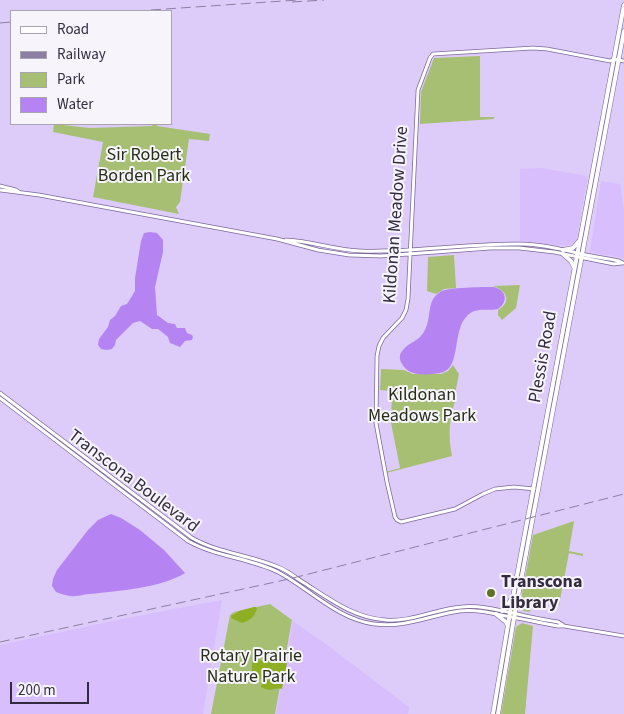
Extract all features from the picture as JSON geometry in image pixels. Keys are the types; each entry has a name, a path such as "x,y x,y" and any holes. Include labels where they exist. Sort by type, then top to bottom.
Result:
{"main road":[{"name":"Plessis Road","path":"498,714 512,615 582,256 624,5"},
{"name":"Plessis Road","path":"492,714 508,626 512,615 513,596 536,490 574,270 615,62 624,31"},
{"path":"574,270 571,261 563,252 573,248 580,240"},
{"path":"502,611 513,596"},
{"path":"496,614 508,626"}],"street":[{"name":"Kildonan Meadow Drive","path":"536,490 514,487 495,489 456,509 401,522 397,520 387,482 376,423 377,356 383,338 400,322 406,310 409,292 418,90 431,55 533,48 615,62"},
{"path":"615,62 624,61"},
{"path":"615,62 624,65"},
{"path":"0,186 20,192"},
{"path":"0,190 338,249 382,251 528,244 582,256 619,260 623,263"},
{"path":"277,239 318,250 349,255 381,256 508,248 563,252"},
{"name":"Transcona Boulevard","path":"0,393 192,538 216,548 280,568 356,614 387,620 404,620 452,608 481,607 512,615"},
{"name":"Transcona Boulevard","path":"0,398 188,541 207,550 278,572 338,611 353,618 372,624 387,625 406,624 460,611 480,611 512,615"},
{"path":"512,615 558,626 624,636"}],"shaded area":[{"path":"541,168 588,176 577,237 568,246 520,241 520,169"},
{"path":"601,181 620,184 624,211 624,258 590,252"},
{"path":"222,600 203,714 0,714 0,645"},
{"path":"293,621 409,707 408,714 276,714"}],"green space":[{"path":"480,56 480,117 494,117 494,119 420,124 421,92 434,58"},
{"name":"Sir Robert Borden Park","path":"54,125 90,128 157,125 210,134 209,141 189,139 180,202 176,207 179,214 93,197 103,142 53,132"},
{"path":"454,255 456,288 444,289 436,294 427,291 428,257"},
{"path":"520,285 516,308 502,320 498,315 498,310 503,307 506,296 501,290 493,286"},
{"name":"Kildonan Meadows Park","path":"453,365 459,374 450,427 452,456 386,473 400,468 391,423 392,391 380,390 381,369 404,370 413,374 441,374 448,371"},
{"path":"574,521 569,551 583,554 583,556 569,553 559,605 532,599 530,612 523,611 520,605 533,535"},
{"name":"Rotary Prairie Nature Park","path":"270,604 292,620 275,714 211,714 230,615 234,612"},
{"path":"254,607 257,609 256,612 248,621 242,623 231,618 232,615 239,611"},
{"path":"522,623 533,626 525,714 501,714 516,627"},
{"path":"254,657 262,661 278,657 283,663 287,663 282,689 267,690 261,687 262,680 252,674 252,659"}],"water":[{"path":"144,233 157,233 163,240 163,252 155,287 157,315 168,323 175,324 177,328 185,328 187,333 192,335 192,340 185,341 180,347 170,343 168,337 158,329 152,329 140,321 133,323 116,340 112,349 101,349 98,345 99,339 108,327 110,320 121,306 127,304 135,291 135,278 141,241"},
{"path":"498,288 505,296 504,303 498,309 475,311 465,318 458,336 452,364 447,370 440,373 424,374 414,373 405,368 400,360 401,353 423,334 427,325 431,304 440,292 450,289"},
{"path":"111,514 140,530 164,550 185,573 164,582 126,590 73,596 56,592 52,586 57,570 88,530 98,520"}],"railway":[{"path":"151,10 298,0"},
{"path":"292,2 324,0"},
{"path":"0,23 10,22"},
{"path":"0,642 289,579 624,494"}],"place":[{"name":"Transcona Library","path":"491,593"}]}
